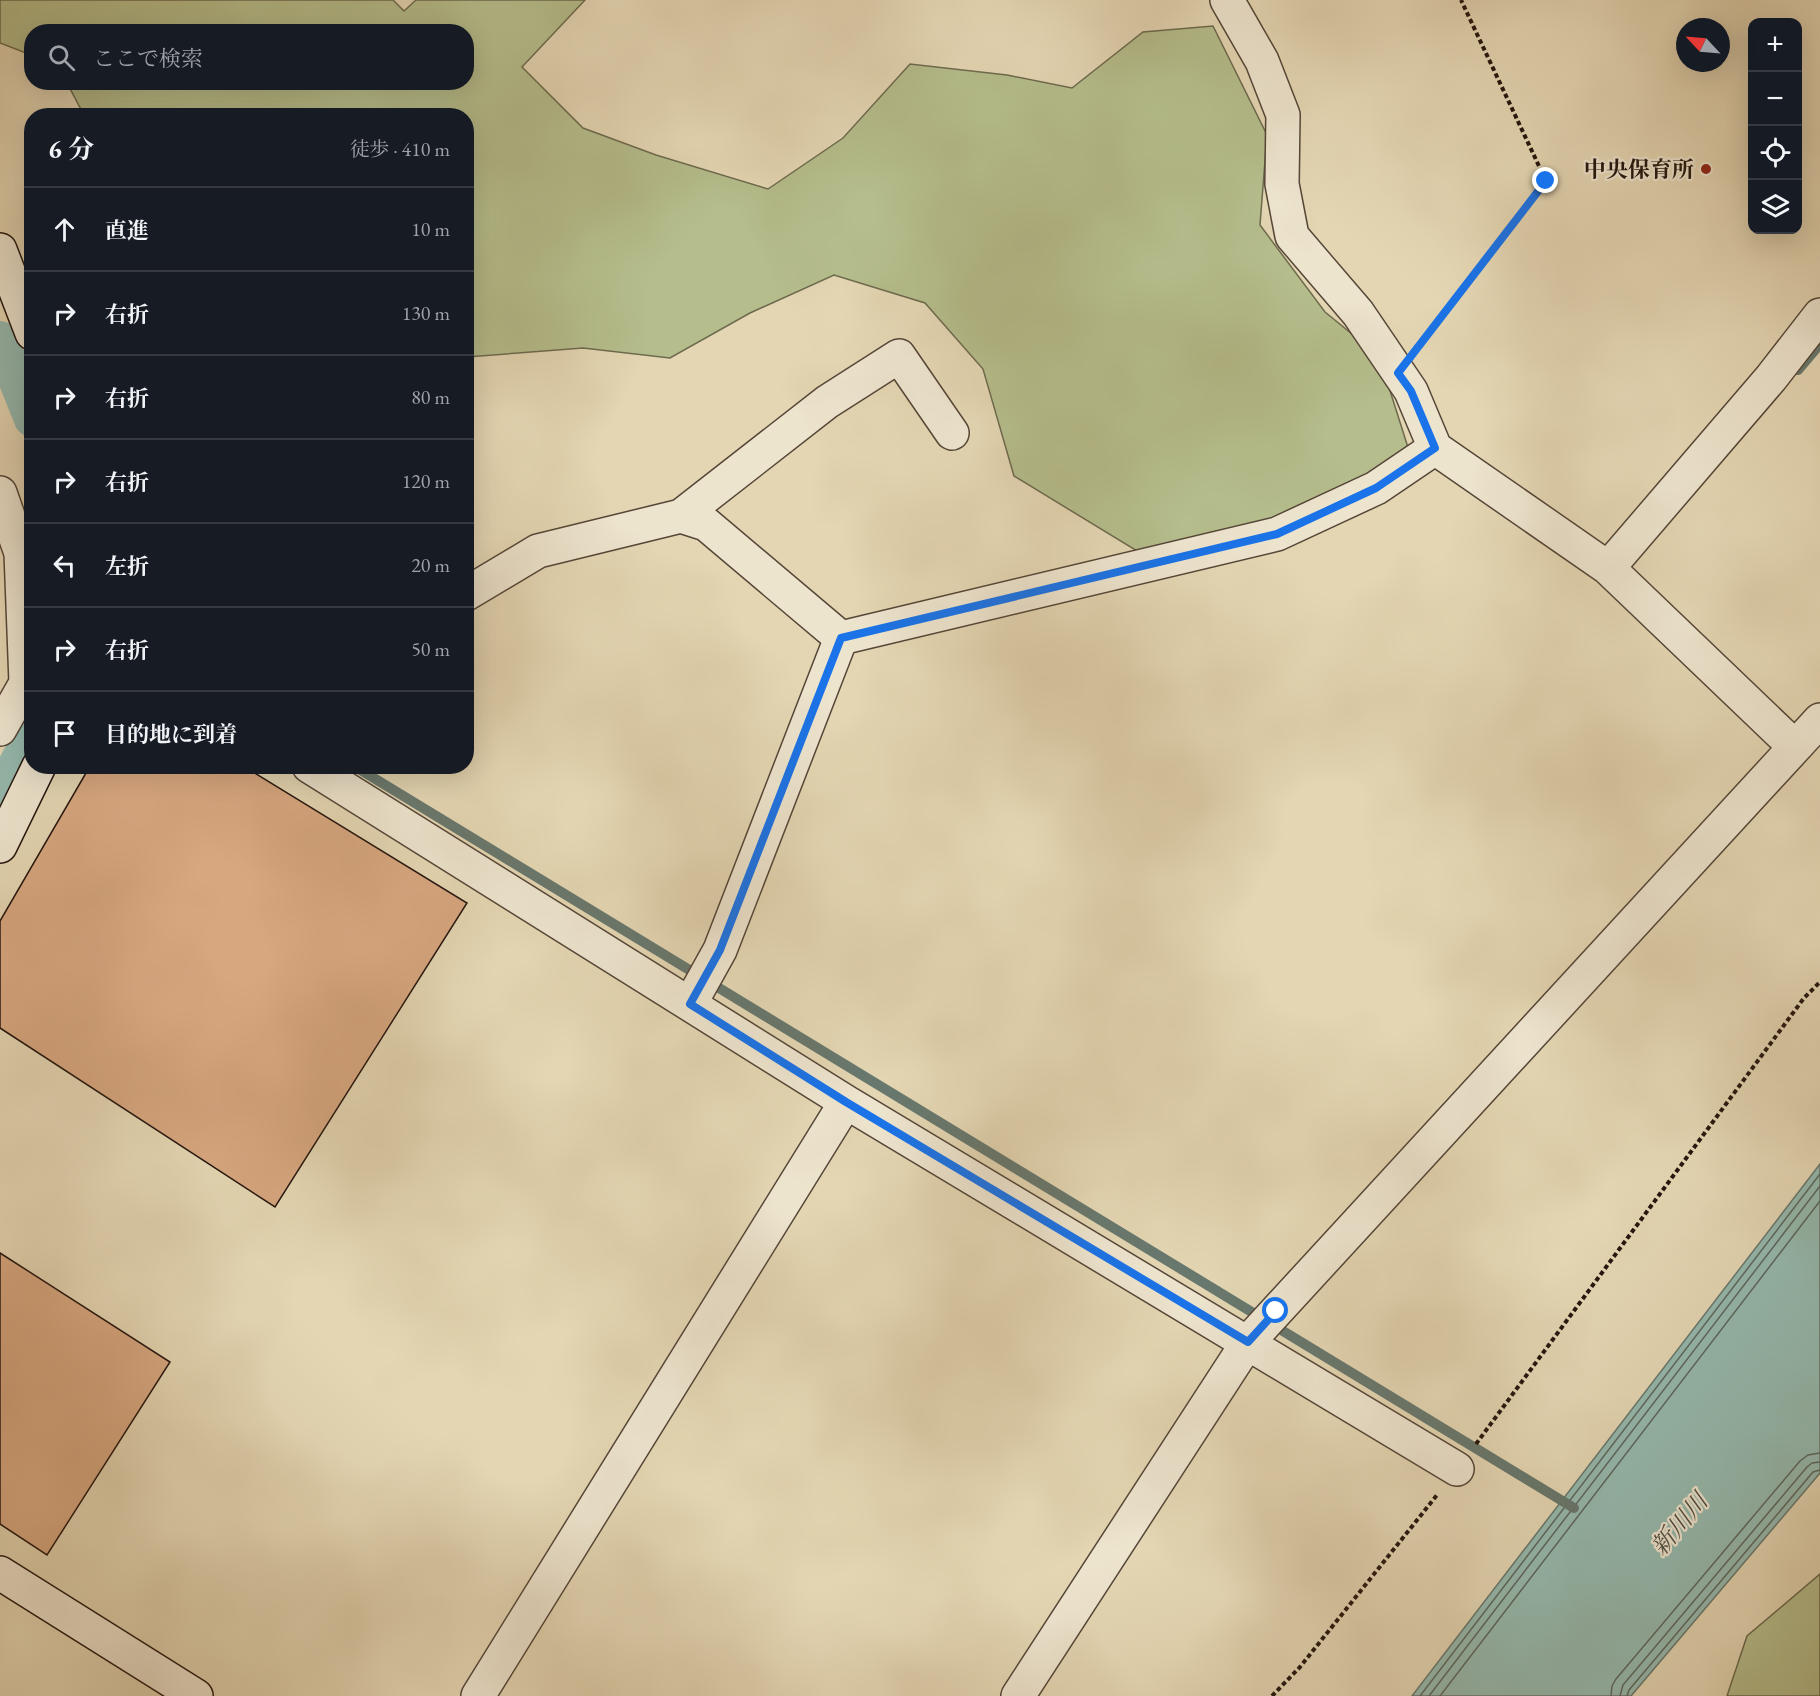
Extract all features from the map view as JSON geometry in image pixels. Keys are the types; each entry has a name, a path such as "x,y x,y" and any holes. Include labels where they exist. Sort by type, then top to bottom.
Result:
{"street":[{"path":"1227,0 1262,61 1283,115 1282,184 1292,236 1358,313 1411,391 1435,448 1608,568 1795,747"},
{"path":"0,250 24,312"},
{"path":"1608,568 1771,378 1820,315"},
{"path":"474,589 538,551 681,516 826,402 899,356 952,432"},
{"path":"841,638 1277,534 1376,488 1435,448"},
{"path":"0,494 24,548"},
{"path":"681,516 706,524 841,638"},
{"path":"690,1004 720,950 841,638"},
{"path":"0,729 24,687"},
{"path":"1018,1696 1248,1342 1820,720"},
{"path":"0,846 35,774"},
{"path":"322,774 846,1102 1457,1469"},
{"path":"478,1696 846,1102"},
{"path":"0,1573 196,1696"}],"path":[{"path":"1398,373 1546,181 1461,0"},
{"path":"1481,1436 1804,998 1820,982"},
{"path":"1272,1696 1300,1666 1457,1469"}],"green space":[{"path":"0,0 393,0 404,11 416,0 585,0 522,67 583,128 656,155 768,189 843,138 910,64 1007,75 1072,88 1143,32 1213,26 1267,135 1260,225 1325,312 1379,356 1411,457 1356,494 1214,543 1142,554 1014,476 983,369 925,303 834,275 750,313 670,358 583,348 474,356 474,108 80,108 71,90 474,90 474,24 24,24 24,52 0,43"},
{"path":"1820,1574 1820,1696 1727,1696 1747,1636"}],"water":[{"name":"新川川","path":"1820,1164 1820,1473 1631,1696 1412,1696"}],"building":[{"path":"85,774 256,774 467,903 275,1207 0,1028 0,921"},
{"path":"0,1253 170,1362 47,1555 0,1524"}],"waterway":[{"path":"0,339 24,399"},
{"path":"1798,370 1820,344"},
{"path":"0,795 24,750"},
{"path":"367,774 1574,1508"}],"place":[{"name":"中央保育所","path":"1706,169"}],"route":[{"path":"1276,1311 1248,1342 846,1102 690,1004 720,950 841,638 1277,534 1376,488 1435,448 1411,391 1398,373 1546,181"}]}
